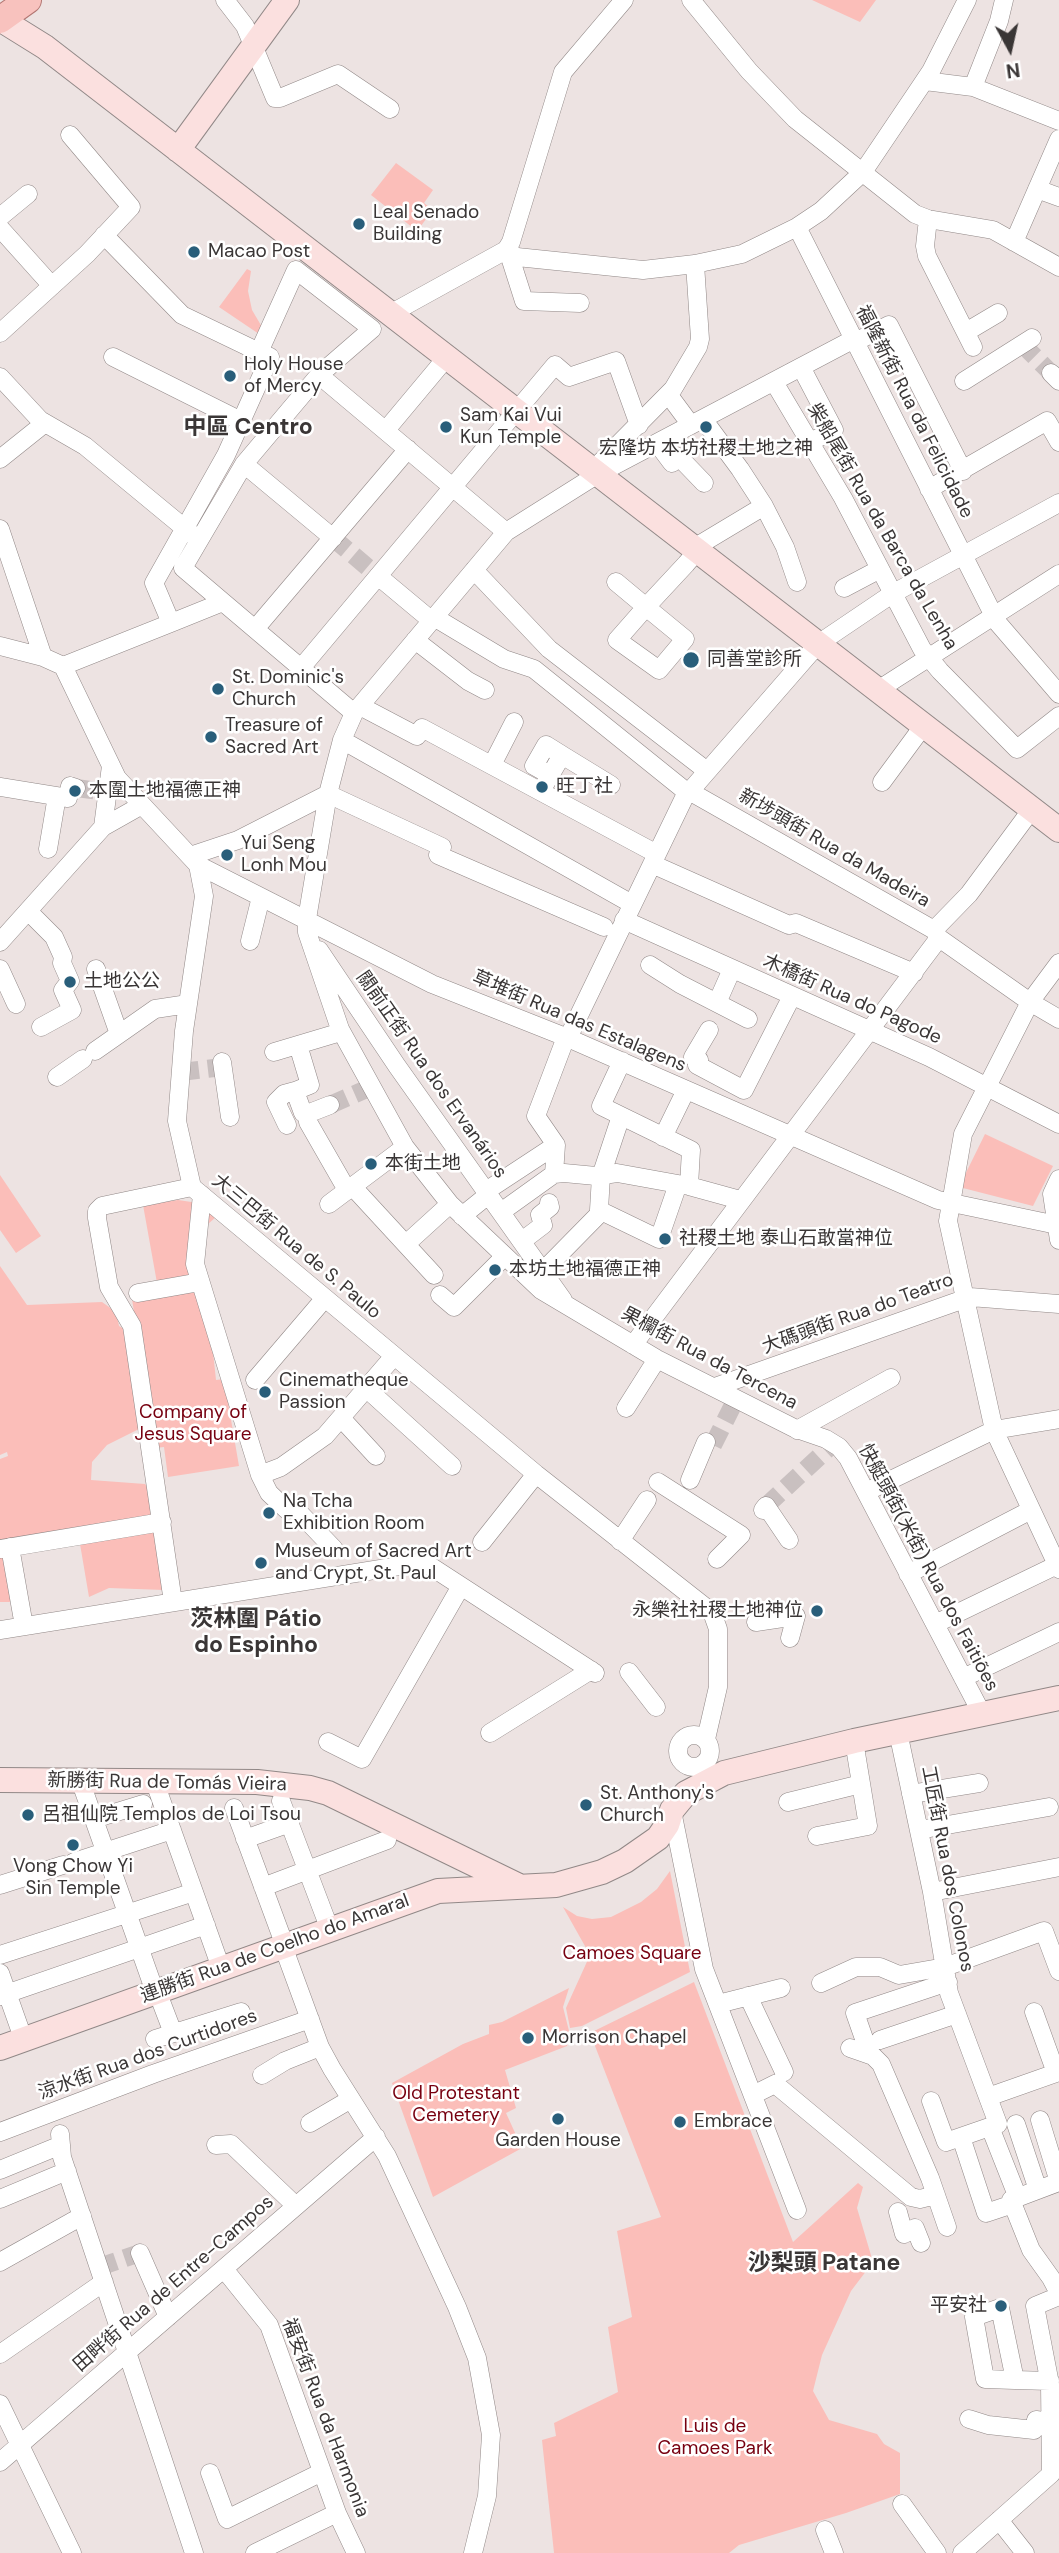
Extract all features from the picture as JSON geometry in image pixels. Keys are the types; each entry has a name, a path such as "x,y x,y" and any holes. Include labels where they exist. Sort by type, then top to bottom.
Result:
{"street":[{"path":"225,0 245,26 275,97 280,98 338,74 390,108"},
{"path":"178,150 287,0"},
{"path":"580,303 524,301 508,252 563,72 624,0"},
{"path":"691,0 749,71 795,119 915,214 928,219 987,228 1059,267"},
{"path":"390,314 508,252 543,260 643,270 695,264 742,254 797,227 821,211 863,172 925,80 967,0"},
{"path":"973,86 999,21 1004,0"},
{"path":"7,12 45,47 178,150 347,295 372,329 319,375 244,464 193,535 154,583 171,623"},
{"path":"925,80 973,86 1059,121"},
{"path":"0,333 104,236 131,207 70,135"},
{"path":"1014,242 1059,139"},
{"path":"1037,189 1059,197"},
{"path":"0,217 28,194"},
{"path":"928,219 925,246 927,256 970,339 999,313"},
{"name":"福隆新街 Rua da Felicidade","path":"797,227 994,616 1059,694"},
{"path":"0,228 52,286"},
{"path":"104,236 182,315 270,357 193,535 183,568 301,668 357,709 417,736 422,728 541,791 654,859 789,925 796,923 914,973"},
{"path":"595,472 668,394 698,347 700,340 695,264"},
{"path":"259,352 296,270 390,314 1059,830"},
{"path":"307,926 328,794 341,740 357,709 506,532 595,472 889,325 962,471"},
{"path":"964,381 1032,338"},
{"path":"386,430 447,357"},
{"path":"113,358 241,421"},
{"path":"301,668 555,365 569,377 616,361 639,425"},
{"path":"801,367 834,430 810,442"},
{"path":"319,375 506,532"},
{"path":"0,377 45,423 85,446 193,535"},
{"name":"柴船尾街 Rua da Barca da Lenha","path":"774,382 843,498 892,594 940,671 1017,749 1059,716"},
{"path":"668,394 740,469 764,506 785,547 797,582"},
{"path":"929,489 1046,421 1059,442"},
{"path":"0,459 45,423"},
{"path":"657,443 672,463 679,457 704,483"},
{"path":"255,629 408,449"},
{"path":"244,464 332,538"},
{"path":"554,1174 556,1144 536,1116 567,1037 689,792 818,644 892,594 1059,503"},
{"path":"616,582 646,607 685,639 659,670 617,640 646,607 695,549 764,506"},
{"path":"0,529 43,657"},
{"path":"844,588 880,569"},
{"path":"474,570 549,649 707,771"},
{"path":"878,690 1059,574"},
{"name":"新埗頭街 Rua da Madeira","path":"378,576 433,619 504,659 534,669 689,792 937,934 1059,1020"},
{"path":"63,666 223,602"},
{"path":"415,640 468,681 485,690"},
{"path":"0,646 43,657 63,666 117,778 194,861 328,794"},
{"path":"1044,677 1059,666"},
{"path":"492,765 514,722"},
{"path":"882,782 923,726"},
{"name":"木橋街 Rua do Pagode","path":"341,740 628,912 732,970 929,1057 1059,1124"},
{"path":"541,791 562,755 611,785"},
{"path":"103,827 111,766"},
{"path":"0,787 68,798 69,786 76,788"},
{"path":"328,794 442,847 438,855 604,927"},
{"path":"48,849 57,796"},
{"path":"4,932 28,911 103,827 142,805"},
{"path":"633,1345 914,973 937,934 1032,809"},
{"name":"草堆街 Rua das Estalagens","path":"194,861 261,897 307,926 432,984 567,1037 950,1203 1058,1233"},
{"name":"大三巴街 Rua de S. Paulo","path":"194,861 204,896 188,1004 177,1121 197,1191 536,1474 713,1615 718,1629 718,1687 706,1739"},
{"path":"250,941 261,897"},
{"path":"28,911 54,937 69,981 63,990 72,1010 41,1027"},
{"name":"果欄街 Rua da Tercena","path":"307,926 341,1032 405,1147 456,1210 541,1290 657,1359 797,1430 834,1443"},
{"name":"關前正街 Rua dos Ervanários","path":"307,926 397,1066 522,1241"},
{"path":"935,1624 1058,1566 994,1430 948,1221 962,1134 1030,1002 1059,963"},
{"path":"650,965 680,985 748,1019"},
{"path":"0,969 16,1004"},
{"path":"96,969 118,1034"},
{"path":"717,1003 732,970"},
{"path":"697,1065 744,1090 792,996"},
{"path":"57,1077 155,1009 188,1004"},
{"path":"663,1137 699,1060 693,1057 709,1030"},
{"path":"274,1052 341,1032"},
{"path":"287,1125 276,1102 284,1094 310,1085 298,1045"},
{"path":"600,1210 659,1239 683,1185 691,1150 601,1106 622,1061"},
{"path":"222,1062 230,1117"},
{"path":"369,1083 397,1066"},
{"path":"295,1091 350,1188 434,1275"},
{"path":"308,1115 330,1105"},
{"path":"543,1271 600,1210 601,1176 621,1116"},
{"path":"406,1244 456,1210 487,1193 556,1144"},
{"path":"329,1204 405,1147"},
{"path":"501,1212 554,1174 601,1176 617,1173 683,1185 740,1200"},
{"path":"1058,1233 1056,1205 1052,1194 1059,1179"},
{"path":"173,1602 132,1326 109,1287 97,1219 97,1211 102,1206 197,1191 194,1264 260,1475 269,1493 287,1510 292,1505 334,1549"},
{"path":"522,1241 543,1225 540,1215 550,1207 549,1203"},
{"name":"果欄街 Rua da Tercena","path":"522,1241 568,1305"},
{"path":"440,1296 453,1307 504,1257"},
{"path":"138,1293 200,1282"},
{"name":"大碼頭街 Rua do Teatro","path":"715,1387 970,1297 1059,1304"},
{"path":"255,1380 325,1298"},
{"path":"260,1475 281,1467 325,1436 394,1356"},
{"path":"626,1408 657,1359"},
{"path":"797,1430 891,1378"},
{"path":"367,1389 452,1466"},
{"path":"341,1418 376,1456"},
{"path":"866,1492 994,1430 1059,1419"},
{"path":"690,1480 706,1442"},
{"name":"快艇頭街(米街) Rua dos Faitiões","path":"834,1443 848,1458 982,1714"},
{"path":"482,1542 536,1474"},
{"path":"658,1482 741,1535 717,1559"},
{"path":"620,1541 646,1500"},
{"path":"763,1510 766,1506 789,1540"},
{"path":"908,1574 1031,1510"},
{"path":"24,1626 5,1548 162,1522"},
{"path":"0,1630 424,1562 593,1671 490,1733"},
{"path":"328,1742 362,1759 461,1586"},
{"path":"756,1622 796,1616 790,1638"},
{"path":"963,1678 1059,1632"},
{"path":"629,1672 656,1707"},
{"path":"676,1805 686,1793 744,1759 854,1741 1059,1698"},
{"name":"工匠街 Rua dos Colonos","path":"898,1732 932,1892 946,1975 957,2014 988,2097 1014,2201 1031,2250 1059,2294"},
{"path":"691,1734 699,1735 706,1739 711,1750 707,1761 700,1766 688,1766 678,1753 681,1741 691,1734"},
{"path":"817,1836 868,1826 854,1741"},
{"path":"688,1766 676,1805 704,1969 797,2210"},
{"name":"新勝街 Rua de Tomás Vieira","path":"0,1780 257,1782 310,1788 328,1793 520,1887"},
{"path":"80,1780 139,1948 173,2033"},
{"path":"155,1780 221,1968"},
{"path":"911,1794 979,1783"},
{"path":"788,1802 861,1784"},
{"path":"281,1801 330,1930"},
{"path":"94,1819 143,1804"},
{"name":"連勝街 Rua de Coelho do Amaral","path":"11,2043 438,1891 556,1885 581,1879 625,1861 658,1838 676,1805"},
{"path":"919,1830 1049,1807"},
{"path":"234,1808 320,2047 387,2156 457,2307 477,2358 491,2435 487,2496 472,2553"},
{"path":"245,1839 290,1823"},
{"path":"0,1885 172,1830"},
{"path":"263,1887 387,1840"},
{"path":"438,1891 447,1875 448,1852"},
{"path":"932,1892 1059,1867"},
{"path":"0,1955 194,1892"},
{"path":"4,1994 206,1925"},
{"path":"947,2227 881,2064 865,2048 855,2013 1044,1931 1058,1964"},
{"path":"821,1983 856,1967 880,1967 899,1975 946,1975"},
{"path":"0,1973 11,2043"},
{"path":"718,2004 780,1987"},
{"path":"748,1996 766,2033 780,2078 911,2197 920,2199 936,2195"},
{"path":"155,2039 241,2012"},
{"path":"988,2097 1057,2072 1034,2012"},
{"path":"865,2048 957,2014"},
{"name":"涼水街 Rua dos Curtidores","path":"0,2132 310,2019"},
{"path":"262,2075 285,2061 320,2047"},
{"path":"753,2095 780,2078"},
{"path":"310,2123 351,2099"},
{"path":"930,2101 946,2142 994,2125"},
{"path":"961,2137 986,2213 1059,2182 1040,2120"},
{"path":"1016,2124 1038,2190"},
{"name":"田畔街 Rua de Entre-Campos","path":"0,2462 376,2137"},
{"path":"0,2170 61,2139 67,2171 194,2553"},
{"path":"216,2145 230,2144 296,2206"},
{"path":"0,2199 67,2171"},
{"path":"898,2211 904,2234 915,2228 921,2243"},
{"path":"0,2262 82,2216"},
{"path":"140,2253 168,2317"},
{"name":"福安街 Rua da Harmonia","path":"224,2269 269,2325 337,2513 356,2553"},
{"path":"0,2354 104,2282"},
{"path":"962,2553 1055,2474 1053,2383 1035,2306 1059,2294"},
{"path":"1015,2380 1053,2383"},
{"path":"0,2404 72,2553"},
{"path":"969,2419 988,2425 1034,2430 1036,2420 1055,2423"},
{"path":"210,2473 227,2519 322,2472"},
{"path":"902,2504 937,2553"},
{"path":"255,2553 337,2513"},
{"path":"999,2521 1025,2553"},
{"path":"825,2530 834,2553"}],"green space":[{"path":"812,0 876,0 860,22"},
{"path":"396,163 433,190 424,203 433,210 417,231 371,195"},
{"path":"247,269 251,271 248,291 252,310 262,327 259,334 219,307"},
{"path":"985,1134 1053,1166 1033,1206 959,1187"},
{"path":"0,1175 41,1236 16,1253 0,1230"},
{"name":"Company of Jesus Square","path":"178,1200 205,1204 216,1217 200,1231 216,1380 224,1379 239,1466 168,1477 164,1447 155,1448 132,1299 159,1294 143,1205"},
{"path":"0,1266 27,1305 102,1302 116,1312 119,1326 124,1329 139,1429 107,1445 92,1462 91,1480 145,1484 153,1494 164,1590 109,1588 89,1597 80,1544 13,1555 18,1602 0,1602 0,1459 8,1456 7,1452 0,1455"},
{"name":"Camoes Square","path":"670,1871 690,1972 582,2026 570,2028 566,2008 590,1955 563,1907 577,1916 592,1919 611,1917 641,1902 657,1889"},
{"name":"Luis de Camoes Park","path":"694,1982 793,2242 858,2183 863,2187 857,2208 873,2262 851,2291 822,2355 813,2391 829,2420 877,2434 884,2444 900,2453 900,2494 739,2545 729,2553 554,2553 542,2440 556,2436 554,2423 618,2392 608,2327 632,2317 617,2231 661,2217 590,2033"},
{"name":"Old Protestant Cemetery","path":"569,1988 563,2007 570,2035 567,2046 505,2070 516,2108 506,2113 522,2148 433,2197 392,2083 463,2044 489,2034 489,2025 502,2022"}],"tunnel":[{"path":"1022,344 1051,373"},
{"path":"333,538 378,576"},
{"path":"76,788 107,792"},
{"path":"181,1072 223,1067"},
{"path":"330,1105 371,1087"},
{"path":"713,1445 736,1399"},
{"path":"766,1506 834,1443"},
{"path":"99,2267 140,2253"}],"place":[{"name":"Leal Senado Building","path":"359,224"},
{"name":"Macao Post","path":"194,252"},
{"name":"Holy House of Mercy","path":"230,376"},
{"name":"Sam Kai Vui Kun Temple","path":"446,427"},
{"name":"宏隆坊 本坊社稷土地之神","path":"706,427"},
{"name":"同善堂診所","path":"691,660"},
{"name":"St. Dominic's Church","path":"218,689"},
{"name":"Treasure of Sacred Art","path":"211,737"},
{"name":"旺丁社","path":"542,787"},
{"name":"本圍土地福德正神","path":"75,791"},
{"name":"Yui Seng Lonh Mou","path":"227,855"},
{"name":"土地公公","path":"70,982"},
{"name":"本街土地","path":"371,1164"},
{"name":"社稷土地 泰山石敢當神位","path":"665,1239"},
{"name":"本坊土地福德正神","path":"495,1270"},
{"name":"Cinematheque Passion","path":"265,1392"},
{"name":"Na Tcha Exhibition Room","path":"269,1513"},
{"name":"Museum of Sacred Art and Crypt, St. Paul","path":"261,1563"},
{"name":"永樂社社稷土地神位","path":"817,1611"},
{"name":"St. Anthony's Church","path":"586,1805"},
{"name":"呂祖仙院 Templos de Loi Tsou","path":"28,1815"},
{"name":"Vong Chow Yi Sin Temple","path":"73,1845"},
{"name":"Morrison Chapel","path":"528,2038"},
{"name":"Garden House","path":"558,2119"},
{"name":"Embrace","path":"680,2122"},
{"name":"平安社","path":"1001,2306"}],"district":[{"name":"中區 Centro","path":"248,428"},
{"name":"茨林圍 Pátio do Espinho","path":"256,1633"},
{"name":"沙梨頭 Patane","path":"824,2264"}]}
